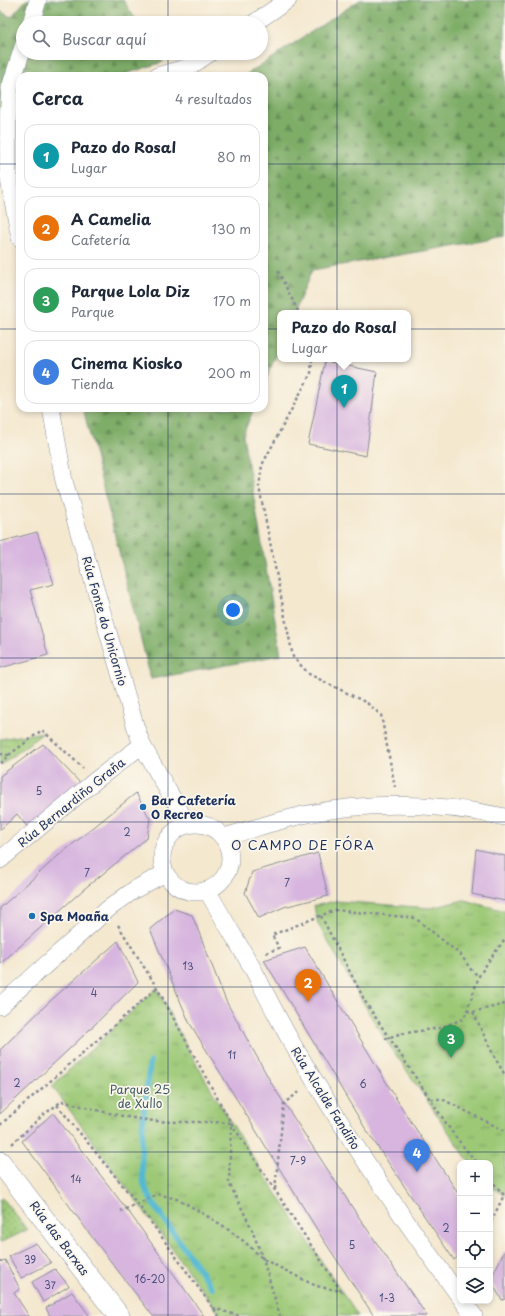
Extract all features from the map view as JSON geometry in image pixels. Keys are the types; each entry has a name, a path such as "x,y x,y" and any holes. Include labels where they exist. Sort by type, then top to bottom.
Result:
{"street":[{"path":"33,16 38,0"},
{"path":"264,16 288,0"},
{"path":"16,217 8,174 14,116 10,88 19,60"},
{"path":"171,72 189,67 200,60"},
{"name":"Rúa Fonte do Unicornio","path":"52,412 64,482 142,745 187,824"},
{"name":"Rúa Bernardiño Graña","path":"0,860 96,780 142,745"},
{"path":"224,837 303,815 356,807 399,805 437,806 505,817"},
{"path":"198,823 208,825 224,837 229,847 231,857 229,868 224,878 217,885 208,890 198,892 188,891 178,887 171,881 165,872 162,863 162,853 165,843 170,835 178,828 187,824 198,823"},
{"path":"0,1006 108,909 134,890 165,872"},
{"name":"Rúa Alcalde Fandiño","path":"208,890 272,1008 315,1081 388,1195 457,1293"},
{"name":"Rúa das Barxas","path":"0,1162 118,1316"},
{"path":"465,1304 474,1316"}],"path":[{"path":"278,271 298,310"},
{"path":"312,362 311,372 262,465 259,487 292,657 309,674 366,703 381,716 399,805"},
{"path":"0,764 42,730 96,780"},
{"path":"0,754 10,755"},
{"path":"108,909 156,988 231,1123 341,1291 316,1286 263,1259 246,1242 222,1225 180,1200 158,1194 137,1203 122,1212"},
{"path":"247,961 279,948 272,935 335,910 415,918 461,955 472,971 479,976"},
{"path":"321,916 366,1003 454,1135 475,1160"},
{"path":"385,1039 399,1034 440,1028 463,1019 467,1012 479,976 505,939"},
{"path":"0,1125 156,988"},
{"path":"467,1012 473,1012 505,1004"},
{"path":"473,1012 495,1058 505,1075"},
{"path":"275,1190 284,1103 315,1081"},
{"path":"431,1099 442,1099 505,1131"},
{"path":"12,1144 42,1116 62,1101 96,1110 153,1121 231,1123"},
{"path":"57,1105 137,1203 219,1316"},
{"path":"231,1123 228,1183 250,1225 263,1259 280,1316"},
{"path":"493,1182 504,1195 493,1218"},
{"path":"213,1308 239,1316"}],"green space":[{"path":"26,0 123,0 133,16 16,16 16,60 162,60 163,62 132,72 16,72 16,109 0,114 0,11 11,17"},
{"path":"360,0 505,0 505,237 312,270 295,310 277,310 277,353 268,374 268,72 250,72"},
{"path":"84,412 252,412 243,435 281,655 151,679"},
{"path":"44,732 6,761 0,766 0,739"},
{"path":"464,900 505,911 505,1196 493,1188 493,1160 468,1160 385,1039 318,924 314,906 335,901 431,908"},
{"name":"Parque 25 de Xullo","path":"157,988 226,1115 358,1316 221,1316 52,1086"},
{"path":"2,1197 27,1230 0,1243 0,1199"}],"building":[{"path":"325,362 377,372 366,456 308,444"},
{"path":"37,532 54,584 30,590 48,655 0,668 0,542"},
{"path":"43,744 83,786 29,829 17,814 0,830 0,776"},
{"path":"136,793 150,819 147,838 84,889 0,964 0,908 58,856"},
{"path":"476,849 505,856 505,901 472,894"},
{"path":"318,853 328,896 284,907 259,918 245,893 252,872"},
{"path":"174,909 192,915 226,1001 273,1086 356,1213 427,1316 374,1316 321,1236 189,1022 150,929"},
{"path":"118,941 138,982 0,1114 0,1050 48,1003"},
{"path":"305,947 400,1105 457,1191 457,1258 454,1260 365,1128 264,960"},
{"path":"53,1113 131,1215 204,1316 153,1316 95,1241 22,1141"},
{"path":"36,1243 51,1263 21,1278 9,1256"},
{"path":"505,1250 505,1299 502,1300 493,1285 493,1274"},
{"path":"5,1260 20,1289 14,1293 29,1316 0,1316 0,1262"},
{"path":"55,1269 69,1286 43,1302 32,1282"},
{"path":"72,1292 89,1315 50,1316 46,1308"}],"waterway":[{"path":"150,1062 144,1107 141,1154 144,1183 156,1208 212,1288"}],"place":[{"name":"Pazo do Rosal","path":"344,408"},
{"name":"Bar Cafetería O Recreo","path":"143,807"},
{"name":"Spa Moaña","path":"32,916"},
{"name":"A Camelia","path":"308,1002"},
{"name":"Parque Lola Diz","path":"451,1058"},
{"name":"Cinema Kiosko","path":"417,1172"}],"district":[{"name":"O CAMPO DE FÓRA","path":"303,844"}]}
